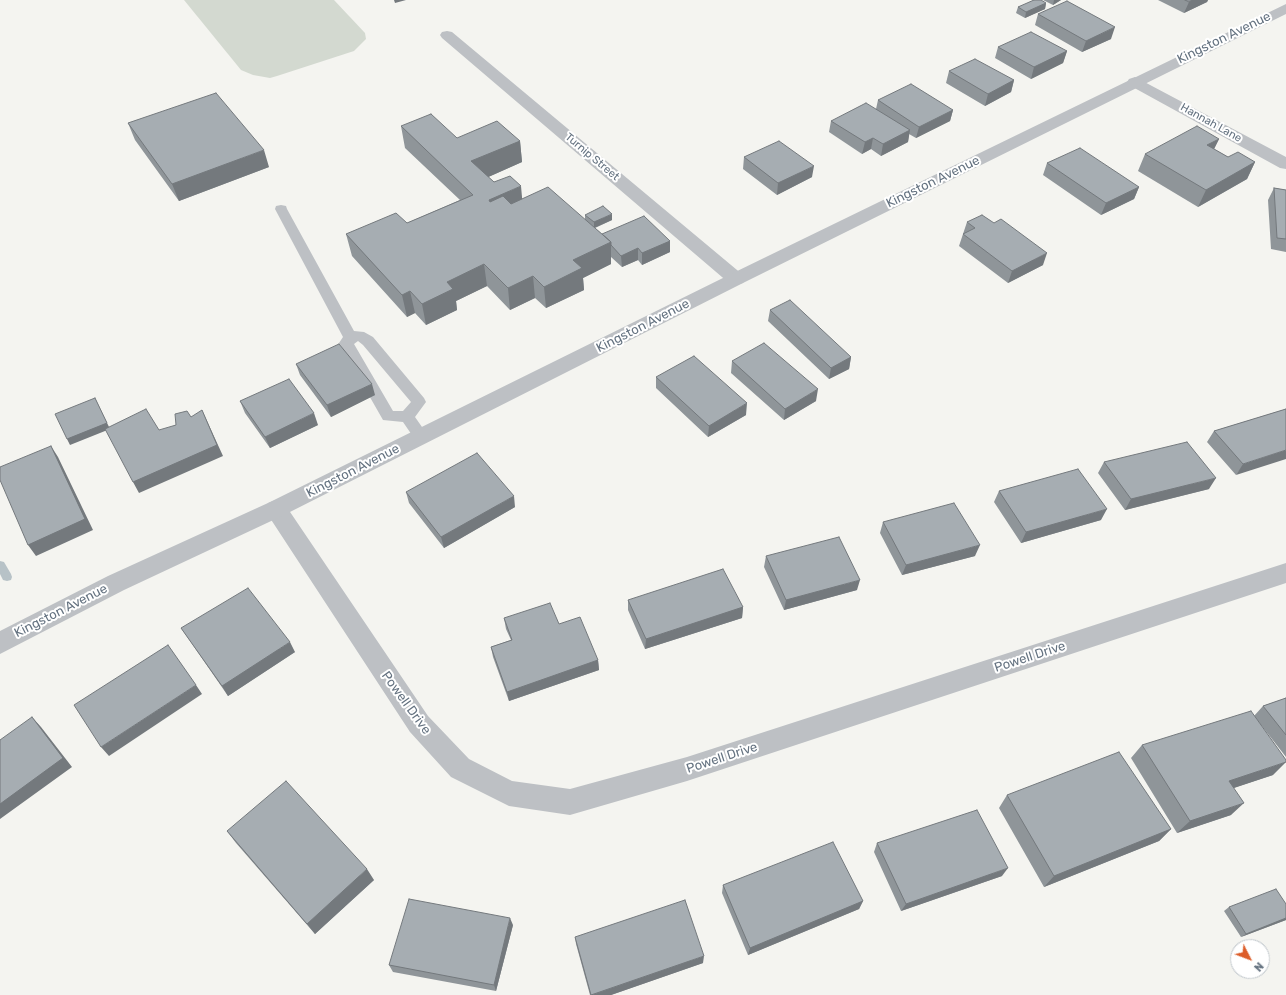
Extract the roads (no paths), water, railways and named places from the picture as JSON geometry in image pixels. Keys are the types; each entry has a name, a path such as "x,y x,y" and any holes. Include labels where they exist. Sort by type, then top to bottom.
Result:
{"street":[{"name":"Kingston Avenue","path":"0,643 116,583 276,509 736,279 1286,8"},
{"name":"Turnip Street","path":"447,35 736,279"},
{"name":"Hannah Lane","path":"1135,82 1286,164"},
{"name":"Powell Drive","path":"276,509 419,724 460,768 509,793 570,802 688,769 1286,573"}],"lane":[{"path":"281,209 352,338"},
{"path":"359,335 368,341 419,402 407,417 388,416 346,343 352,338 359,335"},
{"path":"407,417 421,437"}],"waterway":[{"path":"0,565 7,577"}]}
